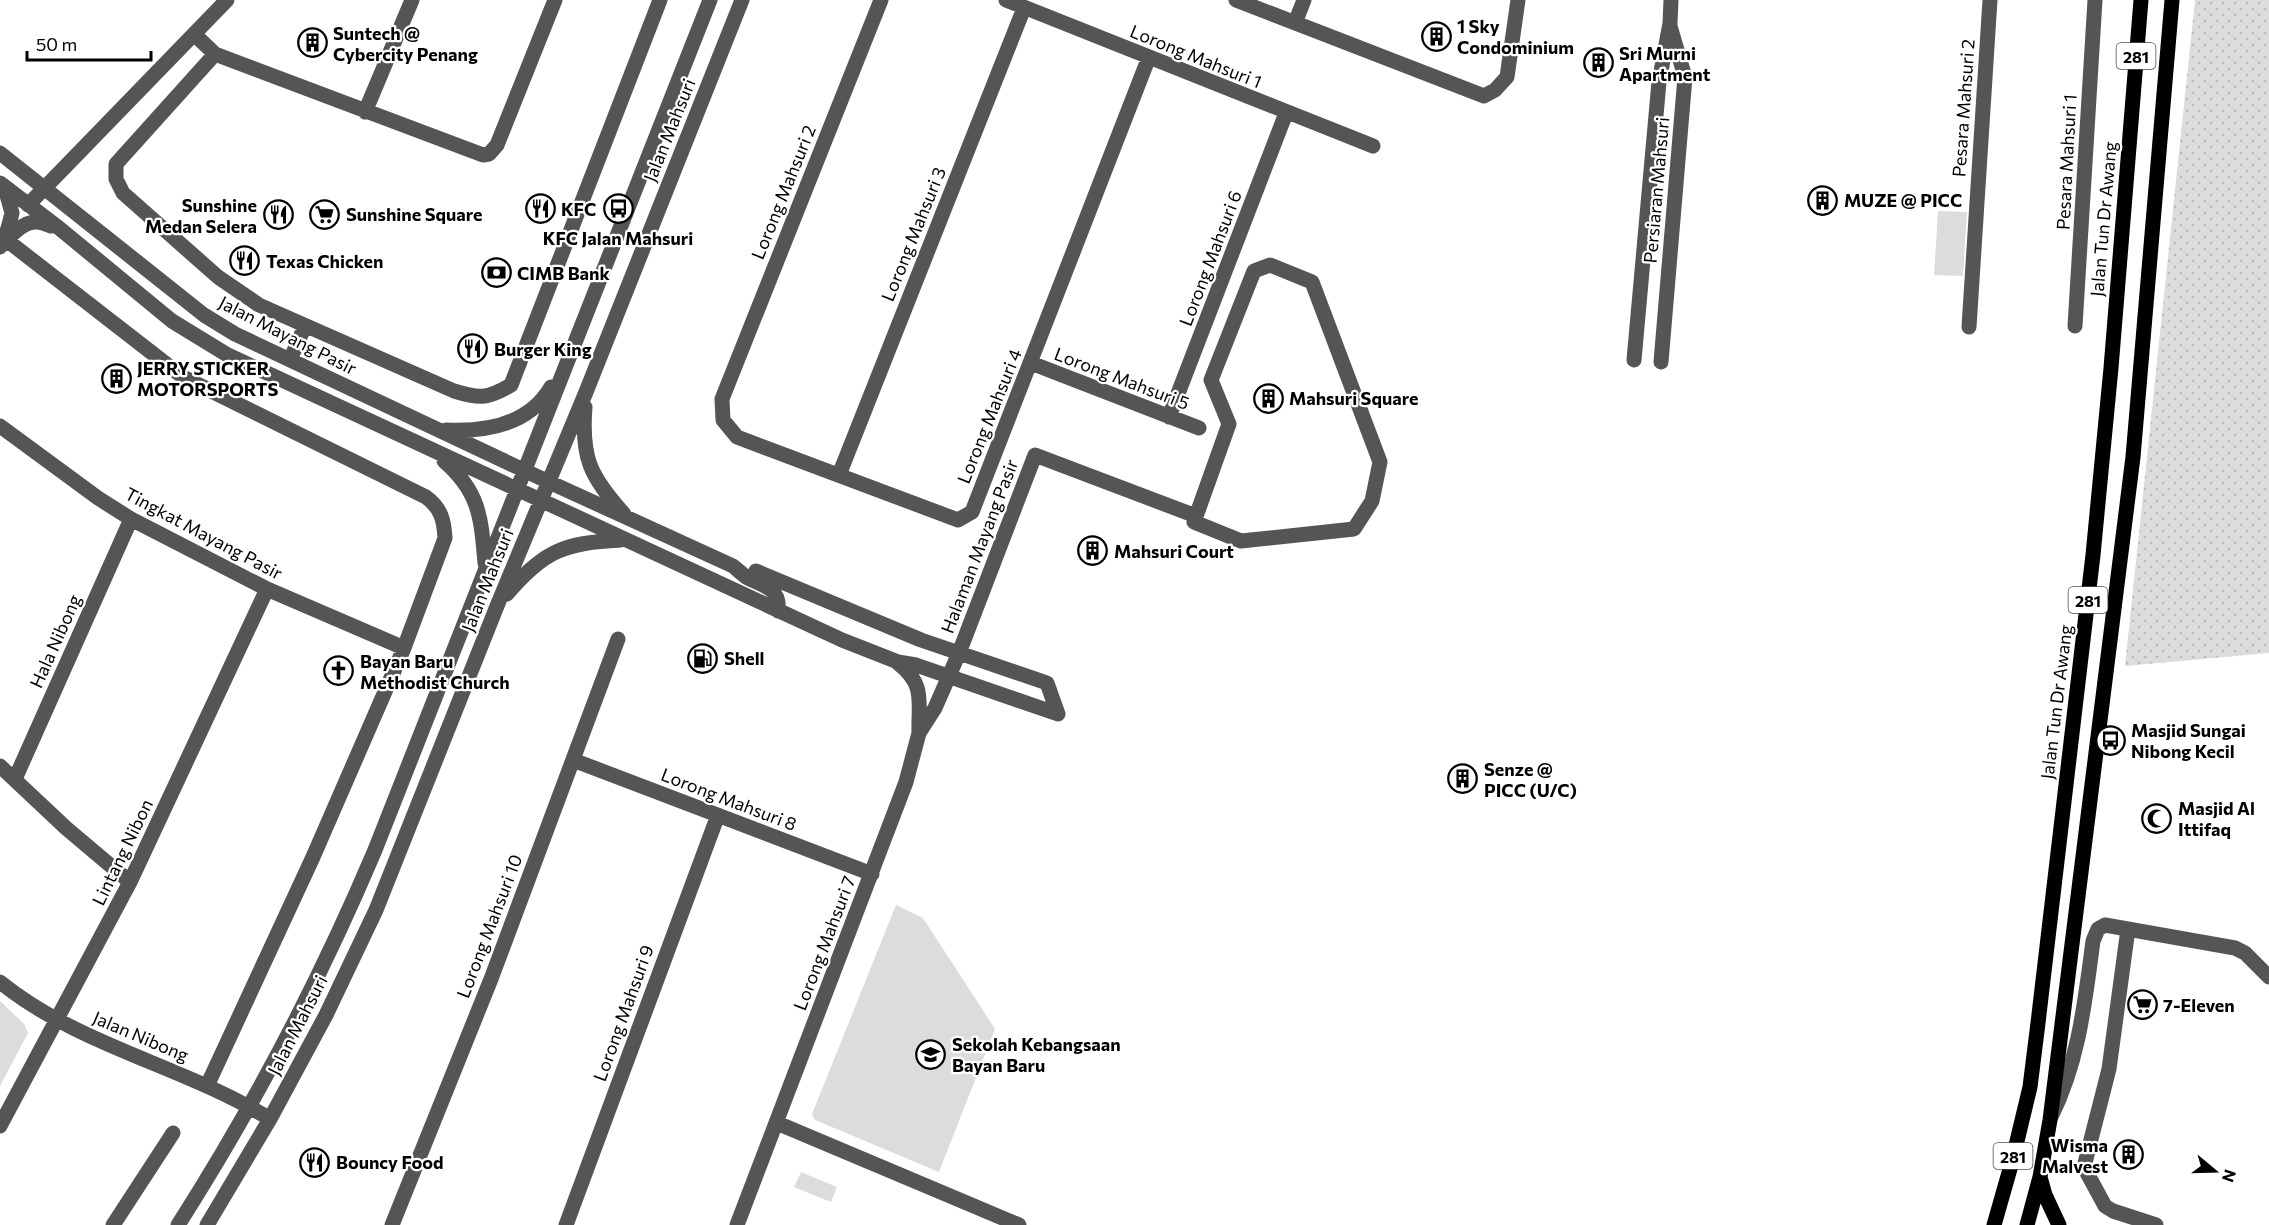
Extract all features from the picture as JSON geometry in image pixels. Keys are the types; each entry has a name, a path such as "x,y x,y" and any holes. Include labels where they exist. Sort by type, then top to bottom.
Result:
{"main road":[{"name":"Jalan Tun Dr Awang","path":"1994,1225 2030,1087 2041,1001 2094,544 2141,0"},
{"name":"281","path":"2027,1225 2040,1177 2050,1120 2133,457 2172,0"},
{"path":"2040,1177 2045,1195 2059,1225"}],"street":[{"path":"28,205 226,0"},
{"path":"365,112 412,0"},
{"path":"194,34 215,54 483,155 493,150 555,0"},
{"path":"215,54 116,164 116,179 123,193 218,277 259,305 454,391 473,397 492,396 511,385 660,0"},
{"name":"Jalan Mahsuri","path":"178,1225 250,1106 344,922 375,850 710,0"},
{"name":"Jalan Mahsuri","path":"207,1225 270,1119 326,1015 376,910 742,0"},
{"name":"Lorong Mahsuri 2","path":"722,399 881,0"},
{"name":"Lorong Mahsuri 1","path":"1006,0 1373,146"},
{"path":"1236,0 1484,96 1495,90 1507,77 1518,0"},
{"path":"1295,23 1304,0"},
{"name":"Persiaran Mahsuri","path":"1634,360 1659,82 1670,23 1671,0"},
{"name":"Pesara Mahsuri 2","path":"1969,327 1989,0"},
{"name":"Pesara Mahsuri 1","path":"2075,326 2095,0"},
{"name":"Lorong Mahsuri 3","path":"839,475 1024,8"},
{"name":"Persiaran Mahsuri","path":"1661,362 1685,77 1670,23"},
{"name":"Lorong Mahsuri 4","path":"722,399 723,420 737,437 958,520 972,512 1032,363 1149,57"},
{"name":"Lorong Mahsuri 6","path":"1169,417 1286,113"},
{"name":"Jalan Mayang Pasir","path":"0,153 204,315 235,334 524,471 733,566"},
{"path":"2,185 59,228 172,321 226,354 842,640 898,662 916,665 1058,714 1047,683 862,616 754,570 733,566"},
{"path":"2,185 12,213 2,241"},
{"path":"2,241 29,223 36,222 59,228"},
{"path":"2,241 183,377 426,497 437,504 444,522 445,538 404,648 314,857 207,1086"},
{"path":"1270,265 1312,282 1380,462 1372,501 1354,529 1241,541 1194,522 1196,516 1229,424 1211,380 1254,271 1270,265"},
{"path":"290,360 304,326"},
{"path":"437,429 472,431 504,425 521,417 547,395 567,359"},
{"name":"Lorong Mahsuri 5","path":"1032,363 1199,428"},
{"path":"586,392 583,434 588,464 602,490 628,518"},
{"name":"Tingkat Mayang Pasir","path":"0,426 84,488 131,519 267,589 404,648"},
{"path":"429,448 456,471 476,502 481,517 485,569"},
{"name":"Halaman Mayang Pasir","path":"948,676 1035,455 1196,516"},
{"name":"Hala Nibong","path":"15,779 131,519"},
{"path":"497,606 528,571 542,559 564,547 586,542 624,540"},
{"path":"733,566 746,577 773,591 779,604 778,610"},
{"name":"Lintang Nibon","path":"0,1126 130,882 267,589"},
{"name":"Lorong Mahsuri 10","path":"392,1225 490,979 618,639"},
{"path":"898,662 911,674 918,686 919,733"},
{"name":"Lorong Mahsuri 7","path":"737,1225 872,874 906,782 919,733 935,708 948,676"},
{"name":"Lorong Mahsuri 8","path":"573,760 872,874"},
{"path":"0,766 66,828 130,882"},
{"name":"Lorong Mahsuri 9","path":"566,1225 718,815"},
{"path":"2050,1120 2062,1094 2081,1033 2093,941 2098,930 2106,925 2235,948 2245,953 2269,977"},
{"path":"2128,929 2109,1069 2085,1163 2086,1171 2105,1206 2113,1211 2156,1225"},
{"name":"Jalan Nibong","path":"0,982 28,1004 57,1021 207,1086 250,1106 270,1119"},
{"path":"777,1123 1018,1225"},
{"path":"113,1225 172,1133"}],"shaded area":[{"path":"2195,0 2269,0 2269,653 2125,666"},
{"path":"1938,211 1967,212 1963,276 1934,275"},
{"path":"896,905 923,918 995,1029 939,1172 815,1120 812,1114"},
{"path":"0,1001 24,1024 28,1033 0,1086"},
{"path":"801,1172 837,1187 831,1202 794,1187"}],"place":[{"name":"1 Sky Condominium","path":"1436,36"},
{"name":"Suntech @ Cybercity Penang","path":"312,43"},
{"name":"Sri Murni Apartment","path":"1598,63"},
{"name":"MUZE @ PICC","path":"1823,200"},
{"name":"KFC","path":"540,209"},
{"name":"KFC Jalan Mahsuri","path":"618,209"},
{"name":"Sunshine Square","path":"325,214"},
{"name":"Sunshine Medan Selera","path":"278,215"},
{"name":"Texas Chicken","path":"245,261"},
{"name":"CIMB Bank","path":"496,273"},
{"name":"Burger King","path":"473,349"},
{"name":"JERRY STICKER MOTORSPORTS","path":"116,378"},
{"name":"Mahsuri Square","path":"1268,398"},
{"name":"Mahsuri Court","path":"1093,551"},
{"name":"Shell","path":"703,658"},
{"name":"Bayan Baru Methodist Church","path":"339,671"},
{"name":"Masjid Sungai Nibong Kecil","path":"2110,740"},
{"name":"Senze @ PICC (U/C)","path":"1463,779"},
{"name":"Masjid Al Ittifaq","path":"2157,818"},
{"name":"7-Eleven","path":"2142,1005"},
{"name":"Sekolah Kebangsaan Bayan Baru","path":"931,1054"},
{"name":"Wisma Malvest","path":"2129,1155"},
{"name":"Bouncy Food","path":"315,1162"}]}
